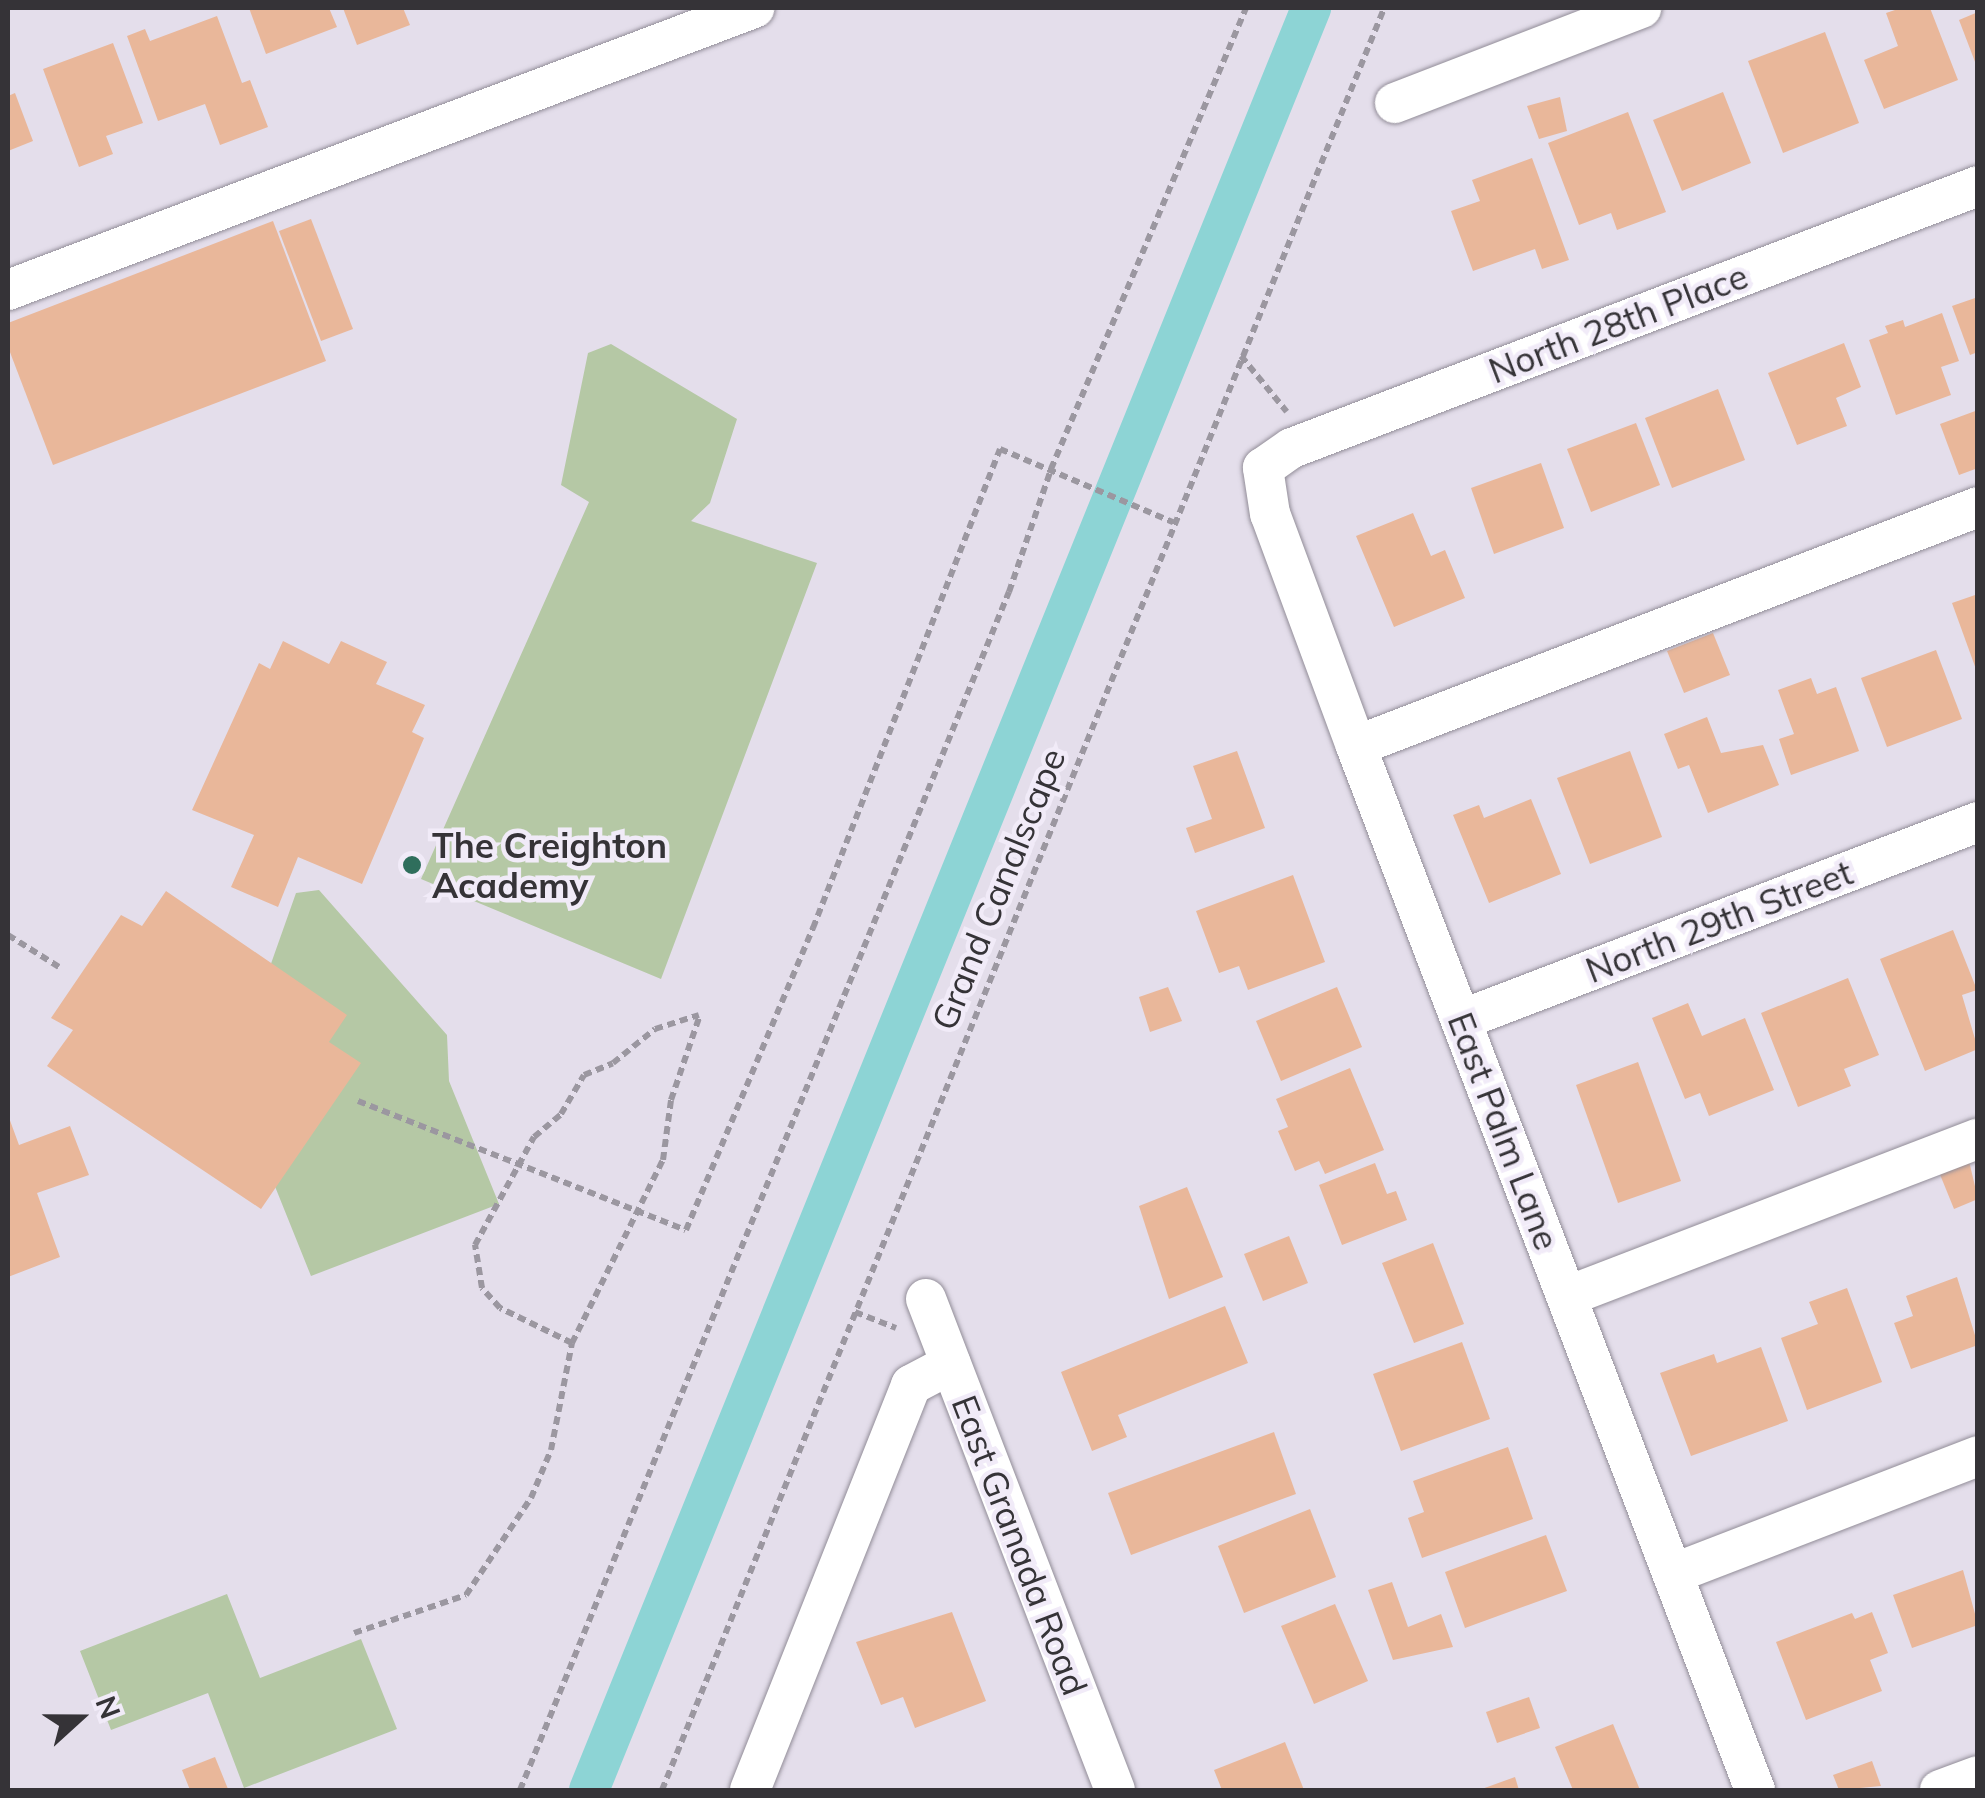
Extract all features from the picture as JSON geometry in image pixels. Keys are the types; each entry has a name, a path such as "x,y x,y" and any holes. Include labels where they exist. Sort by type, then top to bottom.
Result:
{"street":[{"path":"8,290 754,8"},
{"path":"1395,104 1642,8"},
{"name":"North 28th Place","path":"1263,468 1292,448 1978,186"},
{"name":"East Palm Lane","path":"1263,468 1270,514 1356,746 1676,1572 1755,1790"},
{"path":"1356,746 1978,507"},
{"name":"North 29th Street","path":"1461,1020 1978,822"},
{"path":"1568,1296 1978,1140"},
{"name":"East Granada Road","path":"926,1299 1115,1790"},
{"path":"750,1790 911,1385 950,1364"},
{"path":"1676,1572 1978,1456"},
{"path":"1940,1790 1978,1776"}],"path":[{"path":"520,1790 1009,592 1050,470 1246,8"},
{"name":"Grand Canalscape","path":"662,1790 1384,8"},
{"path":"1241,356 1289,415"},
{"path":"358,1101 686,1230 1000,450 1173,522"},
{"path":"8,936 59,967"},
{"path":"354,1633 466,1595 531,1498 550,1450 572,1343 663,1160 676,1084 700,1015 656,1029 613,1063 584,1075 562,1114 534,1137 475,1245 482,1288 500,1308 572,1343"},
{"path":"855,1312 897,1328"}],"green space":[{"path":"611,344 737,419 710,503 691,521 817,563 661,979 421,879 589,502 561,485 588,353"},
{"path":"319,890 447,1035 449,1081 499,1204 311,1276 245,1112 256,1006 296,893"},
{"path":"227,1594 260,1678 361,1639 397,1729 244,1788 208,1693 111,1730 80,1651"}],"building":[{"path":"249,8 329,8 337,27 266,54"},
{"path":"343,8 403,8 410,25 357,45"},
{"path":"1901,8 1930,8 1958,80 1884,109 1864,60 1898,46 1886,13"},
{"path":"1978,12 1978,67 1977,67 1959,20"},
{"path":"217,16 242,83 250,80 268,127 220,145 205,104 158,121 127,36 145,29 150,41"},
{"path":"1825,32 1859,123 1783,153 1748,61"},
{"path":"113,43 143,123 106,136 113,154 79,167 43,69"},
{"path":"1723,92 1751,163 1682,191 1653,120"},
{"path":"15,93 33,141 8,151 8,96"},
{"path":"1560,97 1567,131 1539,139 1527,106"},
{"path":"1628,112 1666,212 1617,230 1611,213 1579,225 1548,143"},
{"path":"1532,158 1569,260 1542,269 1535,249 1473,271 1451,211 1480,201 1472,180"},
{"path":"311,219 353,329 321,341 279,231"},
{"path":"273,221 326,361 53,465 8,347 8,323"},
{"path":"1978,297 1978,352 1970,355 1952,306"},
{"path":"1942,313 1959,361 1941,367 1951,395 1896,415 1869,340 1888,333 1885,326 1903,320 1905,327"},
{"path":"1844,343 1861,387 1836,398 1847,426 1797,445 1768,373"},
{"path":"1718,389 1745,460 1672,488 1645,418"},
{"path":"1978,410 1978,468 1959,475 1940,424"},
{"path":"1636,423 1660,485 1591,512 1567,449"},
{"path":"1541,463 1564,528 1494,554 1471,488"},
{"path":"1413,513 1431,556 1445,550 1465,598 1394,627 1356,536"},
{"path":"1978,594 1978,672 1977,672 1952,603"},
{"path":"1713,633 1730,675 1684,693 1667,651"},
{"path":"283,641 329,664 341,641 387,662 376,684 425,705 412,732 424,738 362,884 298,857 278,907 231,887 254,835 192,810 259,663 270,669"},
{"path":"1936,650 1962,719 1887,747 1861,678"},
{"path":"1811,678 1817,694 1836,687 1859,751 1791,775 1779,739 1794,734 1778,690"},
{"path":"1707,717 1721,753 1763,745 1779,785 1708,813 1689,765 1678,769 1664,734"},
{"path":"1237,751 1265,828 1195,853 1186,828 1212,819 1193,766"},
{"path":"1630,751 1662,837 1590,864 1557,778"},
{"path":"1531,799 1561,874 1489,903 1453,815 1479,805 1484,818"},
{"path":"1293,875 1325,962 1248,990 1239,966 1219,973 1196,911"},
{"path":"166,891 347,1015 329,1042 361,1063 261,1209 47,1066 73,1030 51,1018 121,915 142,926"},
{"path":"1953,930 1977,990 1962,995 1978,1049 1925,1071 1880,959"},
{"path":"1848,978 1879,1055 1844,1069 1851,1086 1798,1107 1761,1013"},
{"path":"1168,987 1182,1021 1150,1032 1139,997"},
{"path":"1337,987 1362,1047 1281,1081 1256,1021"},
{"path":"1688,1003 1702,1036 1745,1018 1774,1090 1709,1116 1700,1093 1685,1099 1652,1018"},
{"path":"1638,1062 1681,1181 1618,1203 1576,1085"},
{"path":"1350,1068 1384,1150 1325,1174 1319,1161 1295,1171 1278,1131 1288,1127 1276,1099"},
{"path":"8,1115 19,1145 70,1126 89,1175 37,1193 60,1257 8,1277"},
{"path":"1969,1161 1978,1199 1954,1209 1939,1172"},
{"path":"1375,1163 1387,1194 1396,1191 1407,1220 1342,1245 1319,1185"},
{"path":"1187,1187 1223,1277 1169,1299 1139,1206"},
{"path":"1289,1236 1308,1283 1263,1301 1244,1254"},
{"path":"1433,1243 1464,1324 1414,1343 1382,1263"},
{"path":"1957,1277 1978,1345 1911,1369 1894,1323 1913,1316 1906,1296"},
{"path":"1847,1288 1882,1382 1807,1410 1781,1338 1818,1324 1809,1302"},
{"path":"1225,1306 1248,1363 1118,1415 1127,1437 1092,1451 1061,1372"},
{"path":"1462,1342 1490,1419 1401,1451 1373,1374"},
{"path":"1761,1347 1788,1421 1691,1456 1660,1373 1714,1354 1717,1363"},
{"path":"1274,1432 1296,1494 1131,1555 1108,1493"},
{"path":"1508,1447 1533,1519 1422,1558 1408,1518 1424,1512 1413,1481"},
{"path":"1310,1509 1336,1577 1244,1613 1218,1546"},
{"path":"1546,1535 1567,1591 1465,1628 1445,1572"},
{"path":"1963,1570 1978,1625 1912,1648 1893,1595"},
{"path":"1392,1582 1408,1627 1441,1614 1453,1647 1393,1660 1368,1590"},
{"path":"1335,1604 1368,1681 1314,1704 1281,1626"},
{"path":"952,1612 986,1701 915,1728 903,1697 881,1705 856,1642"},
{"path":"1872,1612 1888,1653 1870,1660 1882,1691 1806,1720 1776,1642 1852,1613 1855,1619"},
{"path":"1529,1697 1540,1728 1497,1743 1486,1712"},
{"path":"1613,1724 1640,1790 1573,1790 1555,1747"},
{"path":"1285,1742 1304,1790 1222,1790 1214,1770"},
{"path":"215,1757 228,1789 190,1790 182,1770"},
{"path":"1872,1761 1881,1786 1839,1790 1833,1775"},
{"path":"1515,1777 1519,1790 1479,1790"}],"waterway":[{"path":"589,1790 1311,8"}],"place":[{"name":"The Creighton Academy","path":"412,865"}]}
